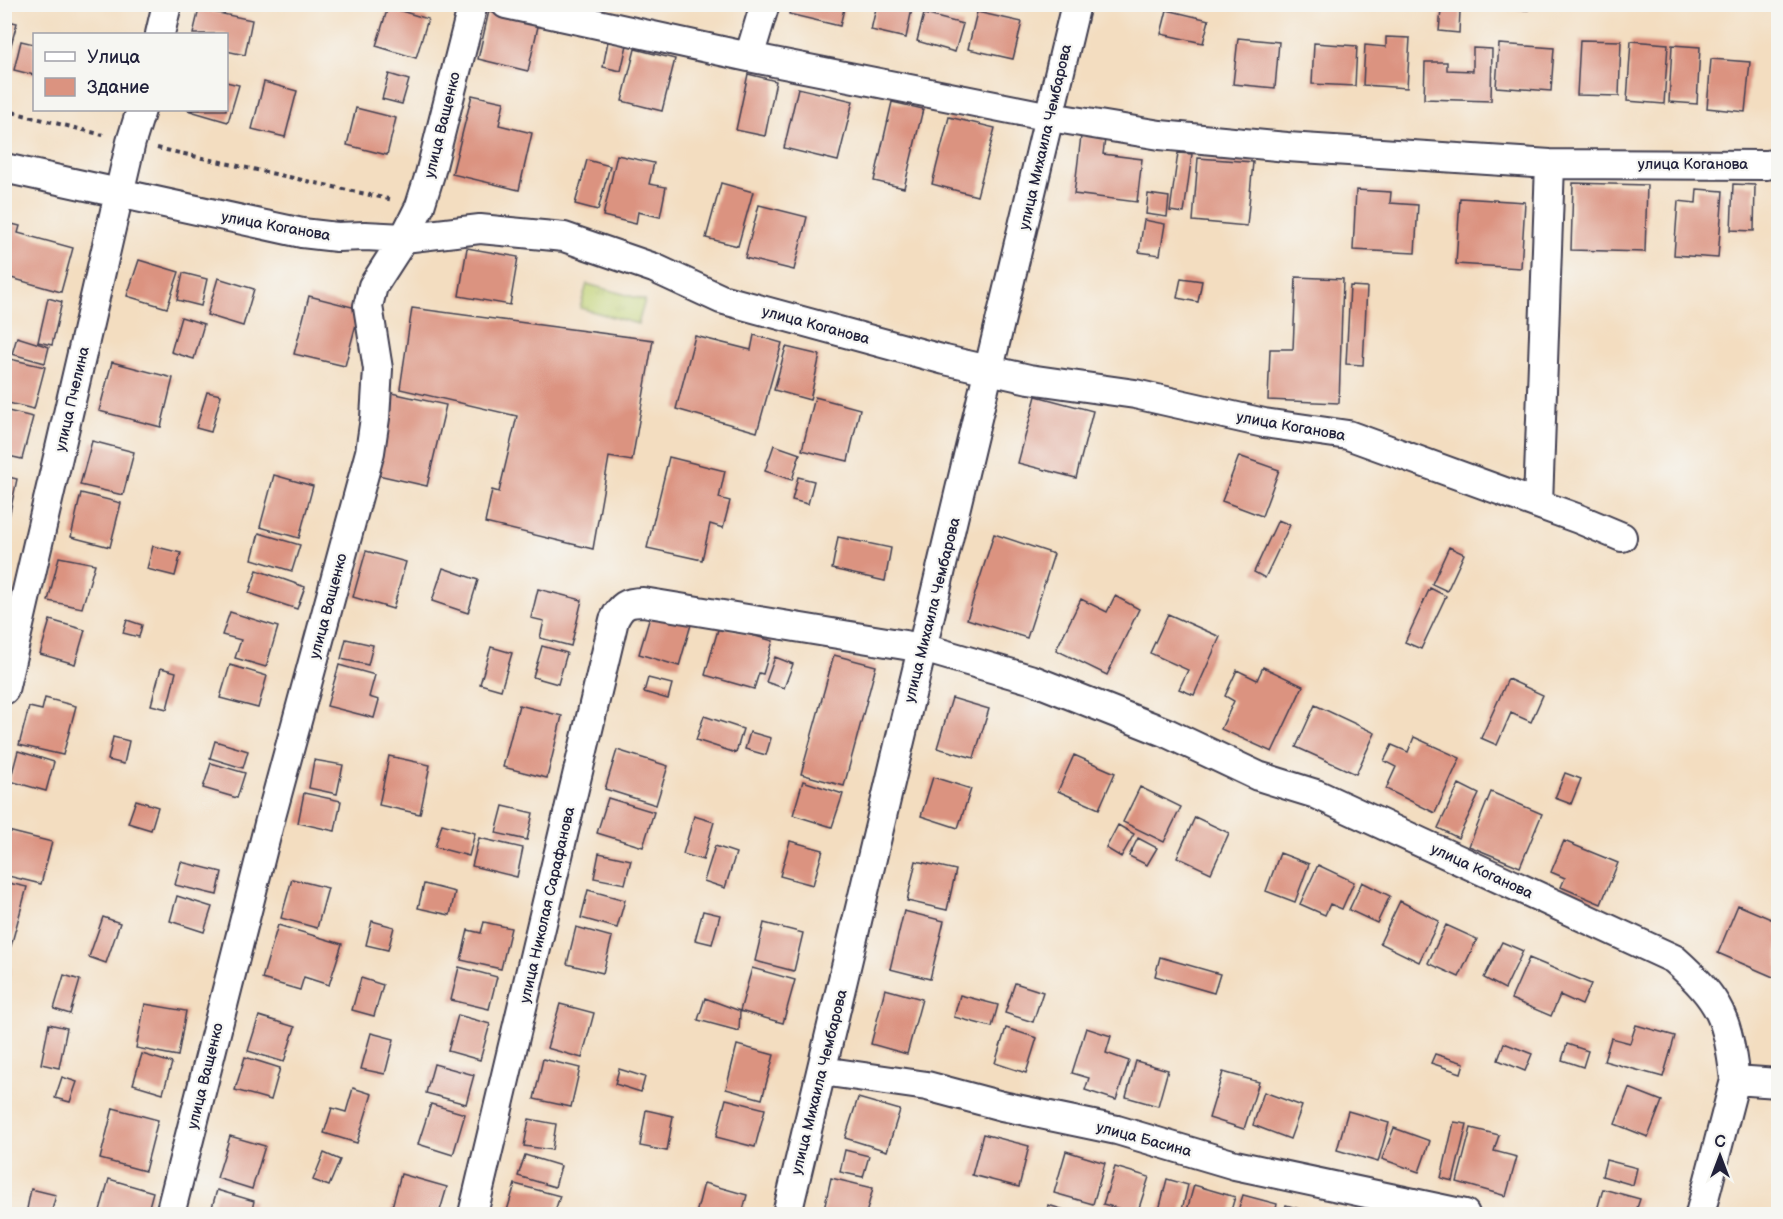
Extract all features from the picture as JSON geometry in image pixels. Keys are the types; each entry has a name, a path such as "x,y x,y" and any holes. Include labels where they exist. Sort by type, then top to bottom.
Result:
{"street":[{"path":"160,33 167,4"},
{"name":"улица Ващенко","path":"170,1215 266,836 370,452 378,369 368,306 374,286 404,238 420,206 472,4"},
{"name":"улица Коганова","path":"506,4 749,57 1050,117 1160,135 1264,145 1550,164 1767,165 1779,163"},
{"path":"749,57 765,4"},
{"name":"улица Михаила Чембарова","path":"787,1215 1076,4"},
{"name":"улица Пчелина","path":"4,690 131,142 141,111"},
{"path":"1538,504 1550,164"},
{"name":"улица Коганова","path":"4,168 302,234 404,238 480,229 564,237 654,268 721,299 844,333 1029,379 1135,393 1264,423 1348,435 1622,537"},
{"name":"улица Коганова","path":"630,602 643,602 923,648 1033,680 1167,733 1258,776 1316,794 1674,959 1701,983 1713,998 1726,1025 1736,1080"},
{"name":"улица Николая Сарафанова","path":"473,1215 614,621 620,608 630,602"},
{"name":"улица Басина","path":"822,1071 927,1086 1002,1106 1117,1130 1235,1165 1465,1215"},
{"path":"1700,1215 1736,1080 1779,1083"}],"path":[{"path":"4,110 131,142 420,206"}],"green space":[{"path":"587,284 645,300 638,324 580,308"}],"building":[{"path":"791,4 845,4 840,26 789,14"},
{"path":"877,4 913,4 906,38 871,30"},
{"path":"1500,4 1528,4 1528,10 1500,8"},
{"path":"388,7 428,19 416,58 376,46"},
{"path":"199,9 252,20 245,55 228,51 228,33 193,33"},
{"path":"1167,10 1209,20 1203,43 1161,34"},
{"path":"1441,10 1460,11 1459,33 1439,31"},
{"path":"489,11 539,22 528,71 478,59"},
{"path":"977,12 1022,22 1013,59 968,49"},
{"path":"924,14 963,24 955,52 917,41"},
{"path":"4,20 17,23 5,67 4,67"},
{"path":"1386,37 1410,38 1407,88 1363,85 1365,45 1386,47"},
{"path":"1238,38 1279,42 1275,88 1233,84"},
{"path":"1580,40 1621,41 1619,96 1577,95"},
{"path":"21,41 33,44 33,75 14,70"},
{"path":"608,41 627,45 621,71 603,67"},
{"path":"1631,41 1668,44 1664,104 1627,101"},
{"path":"1314,43 1357,46 1355,86 1312,84"},
{"path":"1499,44 1554,48 1551,91 1496,87"},
{"path":"1672,45 1700,47 1697,104 1669,102"},
{"path":"1473,48 1492,49 1491,101 1424,99 1425,62 1447,62 1447,70 1473,71"},
{"path":"635,49 675,59 662,111 622,101"},
{"path":"1711,59 1750,62 1745,112 1707,108"},
{"path":"389,74 409,80 402,104 382,99"},
{"path":"748,74 776,81 765,136 736,130"},
{"path":"228,82 239,85 228,122 190,111 228,111"},
{"path":"264,82 297,91 285,137 252,129"},
{"path":"798,88 853,101 838,161 784,148"},
{"path":"472,95 504,102 499,125 532,133 519,190 452,174"},
{"path":"892,102 923,109 904,188 874,181"},
{"path":"356,108 396,118 387,155 347,145"},
{"path":"949,117 995,128 977,196 932,184"},
{"path":"1081,136 1105,139 1103,154 1142,159 1137,202 1074,194"},
{"path":"1178,153 1192,154 1184,213 1170,211"},
{"path":"617,155 654,163 649,184 666,187 660,217 638,212 636,224 603,216"},
{"path":"1198,158 1253,162 1247,226 1193,221"},
{"path":"587,160 610,166 598,210 575,204"},
{"path":"721,183 753,192 738,246 706,238"},
{"path":"1573,183 1647,185 1645,252 1571,250"},
{"path":"1733,184 1755,185 1754,231 1731,230"},
{"path":"1697,189 1723,191 1718,258 1674,255 1678,201 1696,203"},
{"path":"1356,190 1391,192 1390,203 1418,205 1415,253 1353,250"},
{"path":"1148,194 1169,197 1167,217 1146,214"},
{"path":"1460,198 1525,202 1521,268 1456,264"},
{"path":"759,205 807,217 794,270 745,258"},
{"path":"1144,220 1165,224 1160,255 1139,252"},
{"path":"4,222 20,226 18,233 73,248 61,292 4,276"},
{"path":"467,248 518,257 510,305 459,296"},
{"path":"139,260 179,272 167,308 127,296"},
{"path":"183,273 207,279 201,306 177,300"},
{"path":"1296,277 1343,279 1339,403 1268,400 1270,349 1293,349"},
{"path":"218,278 254,289 243,326 207,315"},
{"path":"1181,278 1202,281 1198,302 1177,298"},
{"path":"1350,286 1367,287 1363,365 1346,364"},
{"path":"309,296 360,309 345,366 294,354"},
{"path":"48,298 62,302 52,345 38,342"},
{"path":"412,308 653,340 632,461 609,457 593,549 485,523 492,490 499,492 517,416 400,389"},
{"path":"181,317 204,324 194,359 171,352"},
{"path":"754,335 782,343 757,432 676,409 695,336 751,350"},
{"path":"17,337 49,347 45,363 12,354"},
{"path":"786,347 820,355 810,400 774,390"},
{"path":"10,359 45,367 34,409 4,402 4,381"},
{"path":"112,362 173,378 161,427 99,411"},
{"path":"207,392 221,395 211,432 196,428"},
{"path":"387,392 446,405 427,486 369,473"},
{"path":"1036,396 1093,411 1076,478 1018,463"},
{"path":"815,397 860,409 848,461 802,450"},
{"path":"4,410 33,417 22,459 4,455"},
{"path":"92,441 134,452 123,495 80,485"},
{"path":"774,445 800,454 792,480 765,471"},
{"path":"1239,456 1279,470 1262,516 1222,501"},
{"path":"669,457 725,471 719,498 730,501 723,528 710,524 702,560 647,548"},
{"path":"274,475 313,486 299,538 260,527"},
{"path":"4,476 17,479 9,517 4,516"},
{"path":"798,477 814,481 808,504 792,500"},
{"path":"81,493 121,503 110,547 71,537"},
{"path":"1278,520 1290,525 1265,578 1254,572"},
{"path":"259,533 300,545 292,571 252,559"},
{"path":"994,534 1054,554 1027,638 967,619"},
{"path":"838,537 891,548 885,581 832,569"},
{"path":"153,546 181,553 175,576 147,569"},
{"path":"1449,547 1464,554 1447,591 1432,584"},
{"path":"366,551 406,562 393,609 353,597"},
{"path":"59,557 95,564 82,608 48,601"},
{"path":"443,568 478,580 468,613 432,601"},
{"path":"257,570 305,587 297,609 249,593"},
{"path":"1430,588 1446,596 1421,649 1405,642"},
{"path":"538,589 582,600 571,646 540,638 544,621 531,618"},
{"path":"1115,596 1139,609 1107,675 1056,650 1081,599 1107,612"},
{"path":"652,610 692,621 679,666 639,654"},
{"path":"230,612 278,627 266,667 235,658 241,640 222,635"},
{"path":"1168,614 1220,637 1194,695 1179,689 1188,670 1150,653"},
{"path":"50,620 85,630 75,664 40,654"},
{"path":"127,620 142,625 139,637 123,633"},
{"path":"719,626 773,641 763,674 759,673 754,689 705,675"},
{"path":"346,639 373,645 368,665 341,659"},
{"path":"542,646 567,653 558,684 533,677"},
{"path":"491,647 512,653 501,690 480,684"},
{"path":"834,655 876,666 844,786 801,774"},
{"path":"775,657 793,664 784,688 766,682"},
{"path":"230,665 267,676 258,708 220,698"},
{"path":"339,665 375,675 369,697 379,700 374,718 327,706"},
{"path":"1263,667 1303,686 1272,752 1221,729 1234,701 1225,696 1237,670 1257,680"},
{"path":"161,668 176,672 167,709 151,705"},
{"path":"648,678 672,684 668,699 644,692"},
{"path":"1508,679 1543,695 1531,722 1511,713 1497,745 1481,738"},
{"path":"45,698 76,706 63,755 19,745 29,707 42,710"},
{"path":"952,698 989,709 974,758 937,748"},
{"path":"519,705 562,716 547,778 503,767"},
{"path":"1315,705 1375,733 1356,774 1296,747"},
{"path":"704,716 743,729 736,753 696,740"},
{"path":"750,732 771,738 766,755 745,749"},
{"path":"113,737 129,741 124,764 108,760"},
{"path":"1414,737 1460,758 1435,813 1386,789 1396,767 1384,761 1392,745 1408,752"},
{"path":"215,741 248,751 243,768 210,758"},
{"path":"617,750 668,766 656,805 605,789"},
{"path":"18,751 54,762 46,791 10,781"},
{"path":"1074,755 1115,773 1099,809 1058,791"},
{"path":"389,756 430,765 420,814 379,805"},
{"path":"314,760 343,765 337,794 309,788"},
{"path":"211,763 245,773 237,798 203,788"},
{"path":"1565,773 1581,779 1571,804 1555,798"},
{"path":"933,777 971,789 958,828 921,816"},
{"path":"803,781 843,794 832,827 793,815"},
{"path":"1459,784 1479,794 1458,838 1438,828"},
{"path":"1140,787 1181,807 1164,842 1123,822"},
{"path":"1491,792 1542,814 1520,867 1469,846"},
{"path":"304,793 341,801 335,831 298,823"},
{"path":"608,798 654,812 643,847 597,833"},
{"path":"136,800 158,807 151,830 128,823"},
{"path":"503,806 533,813 527,840 496,833"},
{"path":"694,816 714,822 703,860 683,854"},
{"path":"1195,817 1229,833 1211,873 1177,857"},
{"path":"442,824 475,833 469,856 435,847"},
{"path":"1118,825 1134,834 1121,857 1106,848"},
{"path":"4,830 52,842 41,884 4,875"},
{"path":"479,838 523,848 517,877 472,866"},
{"path":"1138,838 1157,848 1147,865 1129,856"},
{"path":"790,841 823,850 813,885 780,876"},
{"path":"1564,841 1618,863 1601,904 1561,887 1565,878 1551,872"},
{"path":"715,846 736,853 725,888 704,881"},
{"path":"599,853 631,860 625,884 594,878"},
{"path":"1280,853 1309,864 1295,902 1266,891"},
{"path":"916,861 956,870 947,910 907,901"},
{"path":"181,862 222,872 217,895 175,885"},
{"path":"1318,865 1354,882 1342,909 1330,904 1325,915 1300,904"},
{"path":"292,879 328,888 317,928 281,918"},
{"path":"4,882 27,887 11,946 4,944"},
{"path":"1362,882 1390,896 1377,923 1349,910"},
{"path":"424,884 455,892 450,915 418,908"},
{"path":"588,890 625,900 617,928 581,918"},
{"path":"177,896 212,907 204,932 170,921"},
{"path":"1400,901 1439,921 1419,962 1380,943"},
{"path":"1738,905 1778,922 1778,979 1718,953"},
{"path":"703,911 720,915 712,944 695,940"},
{"path":"904,911 944,921 930,979 890,969"},
{"path":"103,917 120,923 106,963 89,957"},
{"path":"372,921 394,927 388,950 366,945"},
{"path":"484,922 511,928 501,969 461,960 468,930 481,933"},
{"path":"764,923 803,933 794,971 755,961"},
{"path":"278,925 342,944 329,985 304,977 300,990 262,979"},
{"path":"1446,925 1477,939 1459,977 1428,963"},
{"path":"576,927 612,937 603,973 567,964"},
{"path":"1502,942 1523,951 1505,989 1484,978"},
{"path":"1160,957 1220,974 1214,993 1155,976"},
{"path":"1529,958 1591,984 1582,1005 1560,995 1551,1016 1511,999"},
{"path":"4,967 11,968 5,993 4,992"},
{"path":"459,967 497,977 489,1009 451,1000"},
{"path":"752,968 795,980 783,1023 740,1011"},
{"path":"64,975 80,980 70,1014 54,1009"},
{"path":"361,978 383,985 374,1016 352,1010"},
{"path":"1015,983 1043,992 1033,1022 1005,1013"},
{"path":"885,989 922,999 907,1054 871,1044"},
{"path":"960,995 998,1005 992,1027 954,1017"},
{"path":"705,998 740,1011 739,1031 698,1020"},
{"path":"145,1004 186,1011 178,1056 136,1048"},
{"path":"560,1004 594,1013 582,1058 547,1048"},
{"path":"458,1015 490,1024 480,1060 448,1051"},
{"path":"259,1016 295,1027 284,1062 248,1051"},
{"path":"49,1024 67,1028 59,1068 41,1064"},
{"path":"1636,1025 1675,1036 1663,1077 1604,1061 1611,1038 1630,1043"},
{"path":"1006,1028 1037,1038 1026,1073 995,1063"},
{"path":"1086,1028 1111,1036 1106,1053 1129,1061 1116,1100 1085,1090 1089,1078 1072,1073"},
{"path":"371,1033 394,1039 385,1074 361,1069"},
{"path":"1504,1043 1532,1054 1525,1071 1498,1060"},
{"path":"1567,1044 1588,1051 1583,1067 1562,1060"},
{"path":"737,1045 774,1055 762,1099 726,1089"},
{"path":"142,1054 172,1063 163,1093 133,1084"},
{"path":"1435,1054 1464,1063 1461,1073 1431,1063"},
{"path":"245,1057 280,1068 271,1100 235,1090"},
{"path":"543,1059 580,1068 571,1107 534,1099"},
{"path":"1136,1061 1168,1070 1158,1106 1126,1097"},
{"path":"434,1064 474,1075 466,1104 426,1093"},
{"path":"619,1069 645,1077 641,1092 615,1084"},
{"path":"1223,1072 1259,1082 1244,1129 1209,1118"},
{"path":"62,1077 77,1082 70,1102 55,1098"},
{"path":"353,1088 372,1094 357,1143 324,1133 332,1108 346,1112"},
{"path":"1629,1088 1662,1101 1648,1137 1615,1124"},
{"path":"1264,1092 1302,1106 1290,1139 1253,1125"},
{"path":"858,1098 900,1110 887,1151 845,1138"},
{"path":"726,1099 765,1109 755,1147 716,1137"},
{"path":"431,1104 465,1114 453,1155 418,1144"},
{"path":"113,1108 158,1120 145,1171 100,1159"},
{"path":"646,1110 673,1116 667,1151 640,1146"},
{"path":"1348,1111 1389,1123 1378,1162 1337,1150"},
{"path":"529,1119 556,1124 552,1150 524,1146"},
{"path":"1454,1122 1467,1124 1453,1181 1441,1178"},
{"path":"1394,1128 1430,1141 1419,1172 1382,1159"},
{"path":"1471,1128 1499,1135 1494,1151 1517,1157 1506,1196 1457,1182"},
{"path":"983,1134 1029,1146 1019,1187 972,1175"},
{"path":"230,1136 265,1146 252,1189 217,1178"},
{"path":"845,1150 869,1156 863,1177 840,1172"},
{"path":"1066,1151 1105,1163 1093,1204 1054,1193"},
{"path":"324,1153 340,1160 329,1186 313,1180"},
{"path":"525,1155 561,1166 555,1187 518,1176"},
{"path":"1606,1160 1637,1168 1633,1185 1602,1176"},
{"path":"1115,1167 1149,1177 1137,1214 1103,1204"},
{"path":"401,1174 447,1187 439,1214 390,1214"},
{"path":"831,1178 873,1188 866,1214 823,1214"},
{"path":"109,1179 153,1192 147,1214 99,1214"},
{"path":"1167,1179 1188,1185 1181,1214 1158,1214"},
{"path":"704,1183 747,1195 742,1214 696,1214"},
{"path":"515,1184 560,1196 554,1214 506,1214"},
{"path":"1194,1185 1235,1197 1230,1214 1186,1214"},
{"path":"31,1189 56,1195 51,1214 26,1214"},
{"path":"1603,1189 1640,1199 1635,1214 1612,1214 1597,1210"},
{"path":"217,1190 254,1201 251,1214 210,1214"},
{"path":"1243,1195 1277,1204 1275,1214 1237,1214"},
{"path":"1048,1205 1078,1214 1046,1214"},
{"path":"1286,1205 1300,1209 1299,1214 1283,1214"}]}
